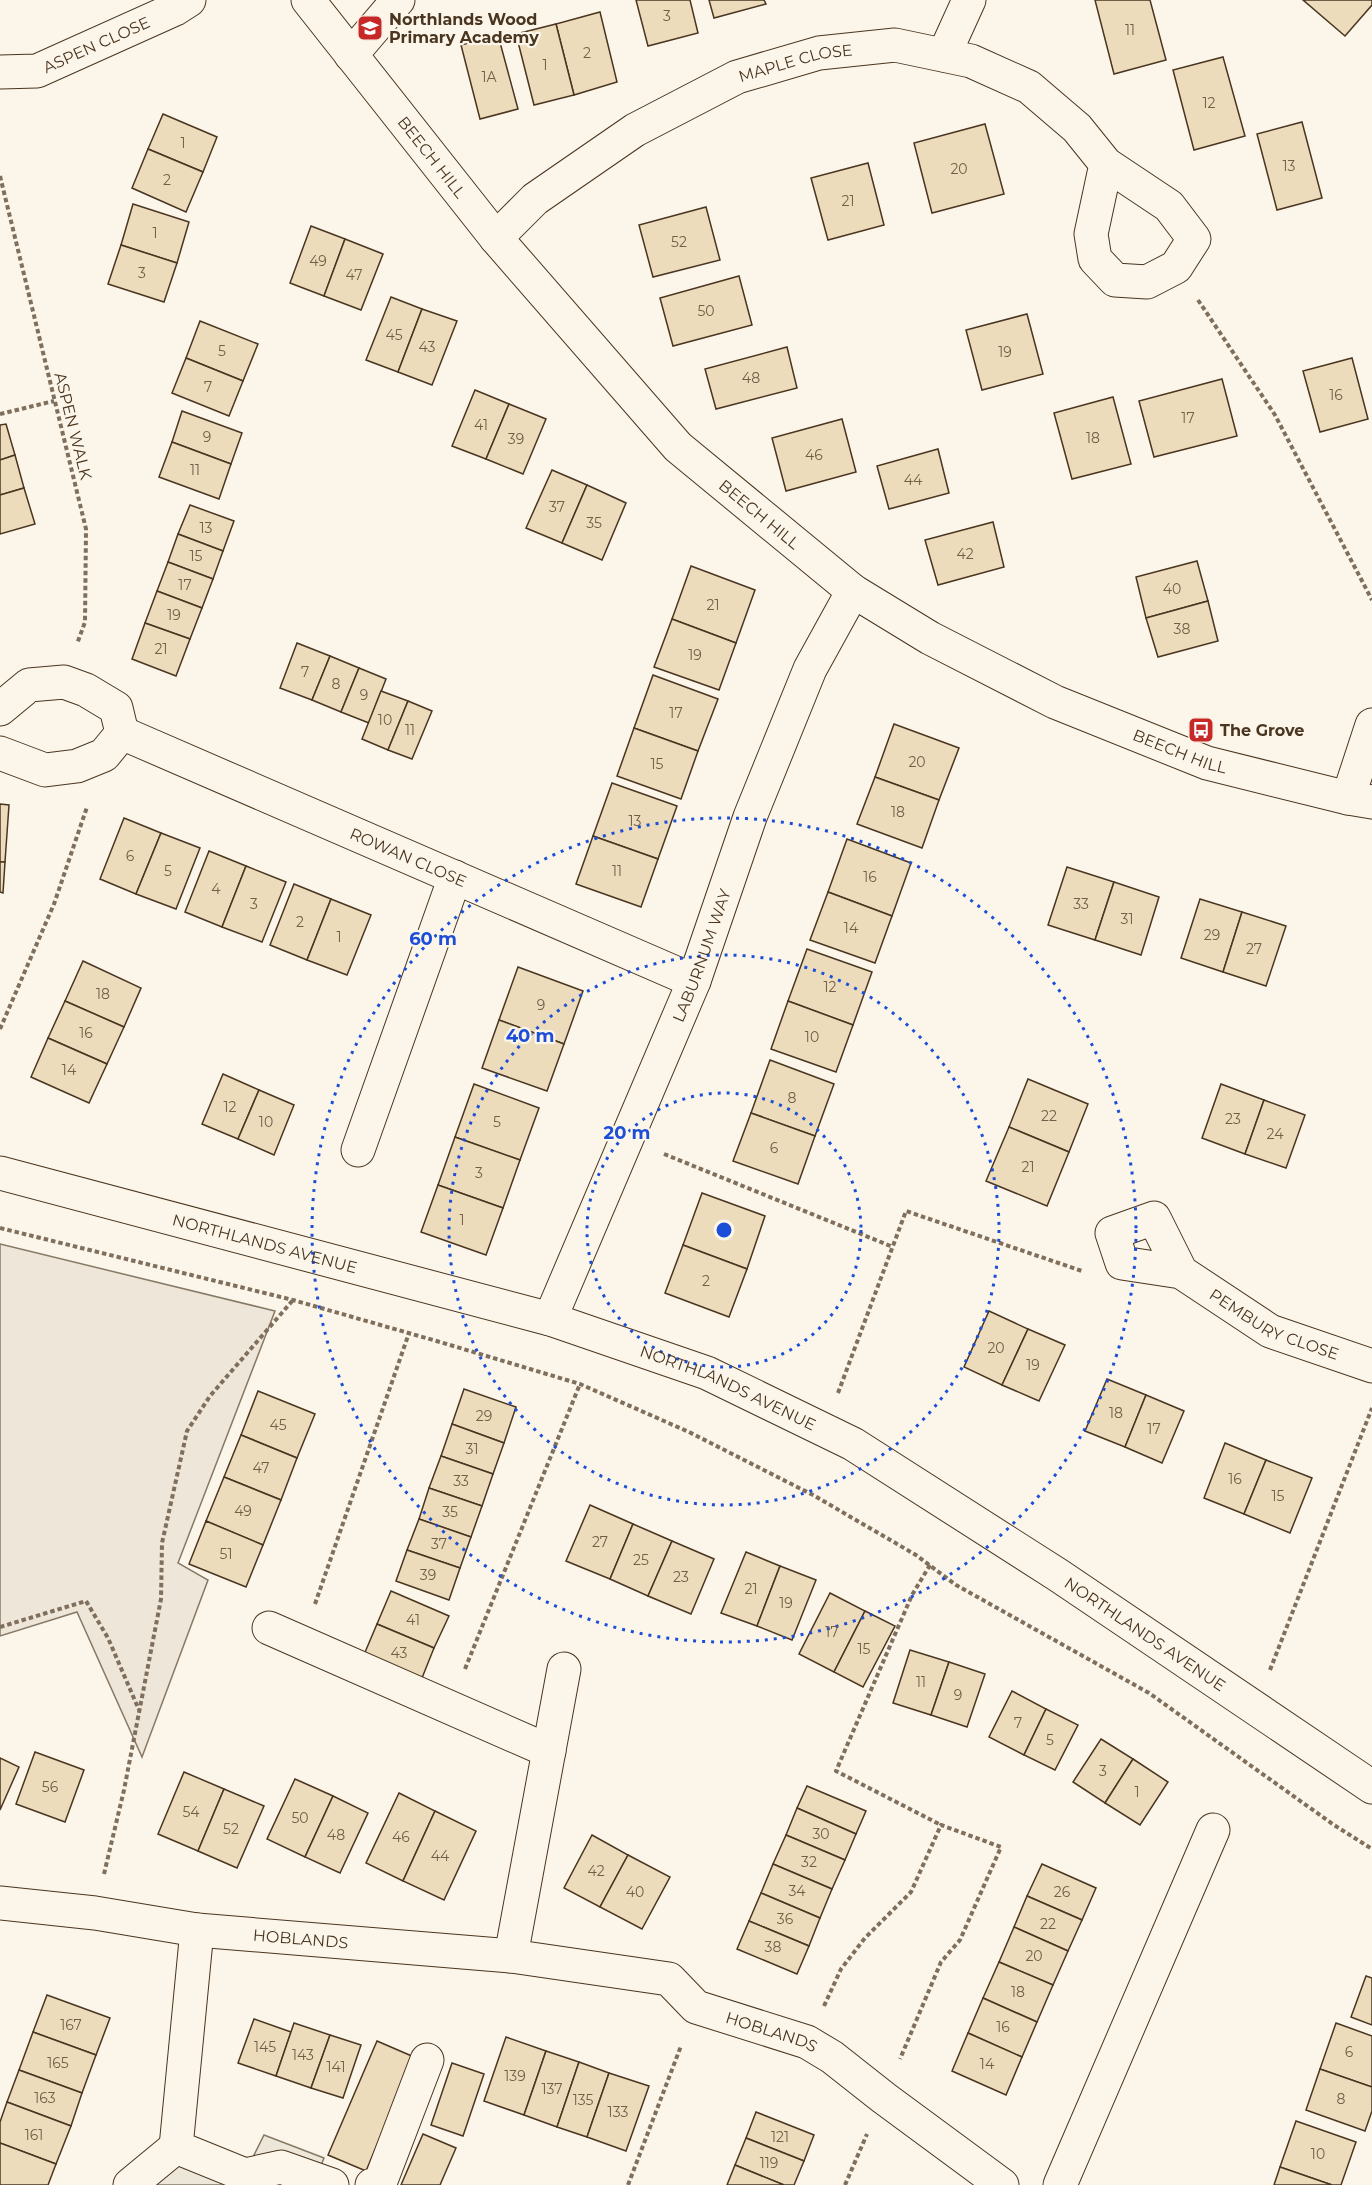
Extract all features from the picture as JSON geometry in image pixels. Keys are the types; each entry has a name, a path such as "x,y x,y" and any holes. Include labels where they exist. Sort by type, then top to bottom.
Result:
{"street":[{"name":"ASPEN CLOSE","path":"0,72 38,71 175,9 189,0"},
{"name":"BEECH HILL","path":"308,0 496,238 678,447 853,591 930,638 1055,702 1207,763 1360,800"},
{"path":"351,55 398,0"},
{"path":"944,55 969,0"},
{"name":"MAPLE CLOSE","path":"496,238 535,199 635,130 737,77 819,53 896,45 971,61 1029,87 1077,128 1106,164 1169,206 1194,239 1176,267 1147,282 1115,280 1095,259 1091,234 1106,164"},
{"name":"LABURNUM WAY","path":"550,1319 694,981 750,817 810,669 853,591"},
{"path":"0,709 28,685 64,682 86,690 116,708 113,744 77,766 45,770 0,753"},
{"path":"1360,800 1372,725"},
{"name":"ROWAN CLOSE","path":"113,744 455,877 694,981"},
{"path":"358,1150 455,877"},
{"name":"NORTHLANDS AVENUE","path":"0,1173 550,1319 707,1373 853,1444 1048,1568 1372,1787"},
{"name":"PEMBURY CLOSE","path":"1181,1272 1154,1218 1112,1233 1122,1263 1181,1272 1270,1331 1372,1366"},
{"path":"269,1628 549,1751"},
{"path":"511,1956 564,1669"},
{"path":"1060,2185 1213,1830"},
{"name":"HOBLANDS","path":"0,1903 95,1913 197,1930 511,1956 669,1978 696,2007 807,2042 832,2056 884,2098 1002,2185"},
{"path":"130,2185 176,2147 197,1930"},
{"path":"372,2185 380,2183 427,2060"},
{"path":"176,2147 245,2175 281,2167 332,2185"}],"path":[{"name":"ASPEN WALK","path":"0,176 86,529 85,622 64,682"},
{"path":"1176,267 1275,415 1372,600"},
{"path":"0,414 54,401"},
{"path":"0,1029 54,904 113,744"},
{"path":"628,1139 893,1247"},
{"path":"824,1430 906,1211 1087,1273 1122,1263"},
{"path":"0,1228 293,1300 409,1333 580,1384 689,1432 813,1496 916,1556 956,1585 1149,1692 1334,1826 1372,1849"},
{"path":"95,1913 161,1599 162,1543 187,1431 210,1396 293,1300"},
{"path":"302,1642 409,1333"},
{"path":"463,1672 580,1384"},
{"path":"1255,1708 1372,1408"},
{"path":"844,2185 884,2098 941,1962 960,1940 1001,1847 940,1825 836,1771 912,1595 930,1566"},
{"path":"0,1627 86,1601 108,1638 139,1710"},
{"path":"807,2042 841,1969 865,1938 911,1892 940,1825"},
{"path":"628,2185 696,2007"}],"shaded area":[{"path":"0,1244 275,1311 178,1563 208,1580 142,1757 77,1612 0,1636"},
{"path":"264,2135 324,2158 313,2185 130,2185 176,2147 244,2175"}],"building":[{"path":"636,0 690,0 698,33 648,46"},
{"path":"709,0 764,0 766,4 714,18"},
{"path":"1095,0 1150,0 1166,60 1114,74"},
{"path":"1303,0 1372,0 1372,5 1345,36"},
{"path":"600,12 617,82 574,95 556,24"},
{"path":"556,24 574,95 534,105 516,34"},
{"path":"498,35 518,109 480,119 461,45"},
{"path":"1223,57 1245,136 1194,150 1173,70"},
{"path":"163,114 217,137 203,172 148,149"},
{"path":"1302,122 1322,198 1277,210 1257,134"},
{"path":"985,124 1004,194 932,213 914,143"},
{"path":"148,149 203,172 186,212 132,188"},
{"path":"868,163 884,225 828,240 811,178"},
{"path":"133,204 189,222 177,263 121,245"},
{"path":"706,207 720,260 653,277 639,225"},
{"path":"311,226 345,239 324,296 290,283"},
{"path":"345,239 383,254 361,310 324,296"},
{"path":"121,245 177,263 164,302 108,284"},
{"path":"739,276 752,325 673,346 660,298"},
{"path":"391,297 422,309 398,372 366,360"},
{"path":"422,309 457,321 432,385 398,372"},
{"path":"1027,314 1043,374 982,390 966,330"},
{"path":"200,321 258,344 243,381 186,358"},
{"path":"787,347 797,388 716,409 705,369"},
{"path":"186,358 243,381 229,416 172,393"},
{"path":"1352,358 1368,419 1320,432 1303,371"},
{"path":"1222,379 1237,436 1154,457 1139,401"},
{"path":"475,390 509,404 486,459 452,446"},
{"path":"1113,397 1131,464 1072,479 1054,413"},
{"path":"509,404 546,419 523,474 486,459"},
{"path":"182,411 242,433 231,464 172,442"},
{"path":"842,419 856,472 786,491 772,438"},
{"path":"6,424 15,455 0,460 0,425"},
{"path":"172,442 231,464 219,499 159,477"},
{"path":"938,449 949,493 889,509 877,466"},
{"path":"15,455 24,488 0,495 0,460"},
{"path":"552,470 587,485 562,543 526,528"},
{"path":"587,485 626,503 602,560 562,543"},
{"path":"24,488 35,524 0,534 0,495"},
{"path":"190,505 234,521 223,551 178,534"},
{"path":"993,522 1004,567 938,585 925,540"},
{"path":"178,534 223,551 213,579 168,562"},
{"path":"1197,561 1208,601 1146,618 1136,577"},
{"path":"168,562 213,579 202,608 157,591"},
{"path":"691,566 755,590 736,643 672,619"},
{"path":"157,591 202,608 190,639 145,623"},
{"path":"1208,601 1218,641 1158,657 1146,618"},
{"path":"672,619 736,643 719,690 654,667"},
{"path":"145,623 190,639 176,676 132,659"},
{"path":"297,643 330,656 312,700 280,688"},
{"path":"330,656 359,668 341,712 312,700"},
{"path":"359,668 386,679 369,723 341,712"},
{"path":"653,675 718,699 698,751 634,728"},
{"path":"381,691 408,701 388,750 362,739"},
{"path":"408,701 432,711 412,759 388,750"},
{"path":"894,724 959,748 939,800 875,777"},
{"path":"634,728 698,751 681,799 617,776"},
{"path":"875,777 939,800 922,848 857,824"},
{"path":"612,783 677,806 658,859 593,836"},
{"path":"0,804 9,805 5,862 0,862"},
{"path":"124,818 161,833 136,894 100,879"},
{"path":"161,833 200,848 176,909 136,894"},
{"path":"593,836 658,859 641,907 576,884"},
{"path":"847,839 911,863 892,916 828,892"},
{"path":"209,851 246,866 222,927 185,912"},
{"path":"0,862 5,862 3,893 0,892"},
{"path":"246,866 286,882 262,942 222,927"},
{"path":"1067,867 1114,882 1095,940 1048,925"},
{"path":"1114,882 1159,897 1141,955 1095,940"},
{"path":"294,884 331,899 307,960 270,945"},
{"path":"828,892 892,916 875,963 810,940"},
{"path":"331,899 371,915 347,975 307,960"},
{"path":"1200,899 1242,912 1223,972 1181,958"},
{"path":"1242,912 1286,926 1266,986 1223,972"},
{"path":"807,949 872,972 853,1025 788,1001"},
{"path":"83,961 141,988 124,1027 65,1001"},
{"path":"518,967 583,991 564,1044 499,1020"},
{"path":"65,1001 124,1027 107,1064 48,1038"},
{"path":"788,1001 853,1025 836,1072 771,1049"},
{"path":"499,1020 564,1044 547,1091 482,1068"},
{"path":"48,1038 107,1064 89,1103 31,1077"},
{"path":"770,1060 834,1084 815,1136 751,1113"},
{"path":"223,1074 259,1090 238,1139 202,1124"},
{"path":"1028,1079 1088,1104 1069,1152 1009,1127"},
{"path":"474,1084 539,1108 520,1160 455,1137"},
{"path":"1221,1084 1264,1100 1245,1154 1202,1138"},
{"path":"259,1090 294,1105 274,1155 238,1139"},
{"path":"1264,1100 1305,1115 1286,1168 1245,1154"},
{"path":"751,1113 815,1136 798,1184 733,1161"},
{"path":"1009,1127 1069,1152 1047,1206 986,1181"},
{"path":"455,1137 520,1160 503,1208 438,1185"},
{"path":"438,1185 503,1208 486,1255 421,1232"},
{"path":"702,1193 765,1216 747,1269 683,1245"},
{"path":"683,1245 747,1269 729,1317 665,1293"},
{"path":"989,1311 1028,1329 1002,1385 964,1367"},
{"path":"1028,1329 1065,1345 1039,1401 1002,1385"},
{"path":"1107,1379 1146,1395 1125,1447 1085,1431"},
{"path":"464,1389 516,1407 504,1443 452,1424"},
{"path":"258,1391 315,1414 297,1458 241,1435"},
{"path":"1146,1395 1184,1411 1162,1463 1125,1447"},
{"path":"452,1424 504,1443 493,1474 441,1456"},
{"path":"241,1435 297,1458 281,1500 224,1477"},
{"path":"1225,1443 1266,1460 1244,1514 1204,1498"},
{"path":"441,1456 493,1474 482,1506 429,1488"},
{"path":"1266,1460 1312,1478 1290,1533 1244,1514"},
{"path":"224,1477 281,1500 263,1545 206,1521"},
{"path":"429,1488 482,1506 471,1537 419,1519"},
{"path":"590,1505 633,1524 610,1579 566,1561"},
{"path":"419,1519 471,1537 460,1568 407,1550"},
{"path":"206,1521 263,1545 246,1587 189,1564"},
{"path":"633,1524 672,1541 648,1596 610,1579"},
{"path":"672,1541 714,1559 691,1614 648,1596"},
{"path":"407,1550 460,1568 449,1600 396,1581"},
{"path":"746,1552 780,1566 757,1626 721,1613"},
{"path":"780,1566 816,1580 792,1640 757,1626"},
{"path":"391,1591 449,1616 434,1648 377,1624"},
{"path":"830,1593 865,1611 834,1672 799,1654"},
{"path":"865,1611 895,1626 863,1687 834,1672"},
{"path":"377,1624 434,1648 420,1683 363,1657"},
{"path":"910,1650 949,1662 931,1715 893,1703"},
{"path":"949,1662 985,1674 967,1727 931,1715"},
{"path":"1012,1691 1046,1709 1024,1755 989,1737"},
{"path":"1046,1709 1078,1725 1055,1770 1024,1755"},
{"path":"1101,1739 1133,1759 1105,1803 1073,1782"},
{"path":"35,1752 84,1770 65,1822 16,1804"},
{"path":"0,1758 19,1767 0,1810"},
{"path":"1133,1759 1168,1782 1140,1825 1105,1803"},
{"path":"184,1772 224,1789 198,1851 158,1834"},
{"path":"295,1779 333,1796 305,1857 267,1839"},
{"path":"807,1786 866,1811 856,1834 797,1808"},
{"path":"224,1789 264,1806 237,1868 198,1851"},
{"path":"399,1793 435,1811 403,1881 366,1863"},
{"path":"333,1796 368,1813 340,1873 305,1857"},
{"path":"797,1808 856,1834 845,1860 786,1835"},
{"path":"435,1811 476,1831 444,1900 403,1881"},
{"path":"592,1835 628,1855 600,1907 564,1888"},
{"path":"786,1835 845,1860 832,1889 773,1864"},
{"path":"628,1855 670,1877 642,1929 600,1907"},
{"path":"773,1864 832,1889 820,1918 761,1893"},
{"path":"1042,1864 1096,1888 1082,1920 1027,1896"},
{"path":"761,1893 820,1918 809,1946 749,1921"},
{"path":"1027,1896 1082,1920 1068,1951 1014,1927"},
{"path":"749,1921 809,1946 797,1974 737,1949"},
{"path":"1014,1927 1068,1951 1053,1985 999,1962"},
{"path":"999,1962 1053,1985 1037,2022 983,1998"},
{"path":"1366,1976 1372,1978 1372,2025 1351,2017"},
{"path":"47,1995 110,2018 96,2055 33,2032"},
{"path":"983,1998 1037,2022 1022,2057 968,2033"},
{"path":"254,2019 291,2032 276,2076 238,2063"},
{"path":"294,2023 330,2035 311,2088 276,2076"},
{"path":"1336,2023 1372,2036 1372,2087 1320,2069"},
{"path":"33,2032 96,2055 82,2093 19,2070"},
{"path":"968,2033 1022,2057 1006,2095 952,2071"},
{"path":"330,2035 361,2045 343,2098 311,2088"},
{"path":"506,2037 546,2051 524,2115 484,2101"},
{"path":"377,2041 414,2057 366,2171 328,2155"},
{"path":"546,2051 579,2062 557,2127 524,2115"},
{"path":"579,2062 609,2073 587,2137 557,2127"},
{"path":"452,2063 484,2074 463,2136 431,2125"},
{"path":"1320,2069 1372,2087 1372,2111 1365,2131 1306,2110"},
{"path":"19,2070 82,2093 71,2126 7,2102"},
{"path":"609,2073 649,2086 626,2151 587,2137"},
{"path":"7,2102 71,2126 56,2164 0,2143 0,2122"},
{"path":"756,2112 814,2135 804,2161 746,2138"},
{"path":"1296,2121 1356,2142 1341,2185 1332,2185 1280,2167"},
{"path":"423,2134 456,2148 440,2185 401,2185"},
{"path":"746,2138 804,2161 794,2185 784,2185 735,2165"},
{"path":"0,2143 56,2164 48,2185 0,2185"},
{"path":"735,2165 784,2185 727,2185"},
{"path":"1280,2167 1332,2185 1274,2185"}],"place":[{"name":"Northlands Wood Primary Academy","path":"370,28"},
{"name":"The Grove","path":"1201,730"}]}
